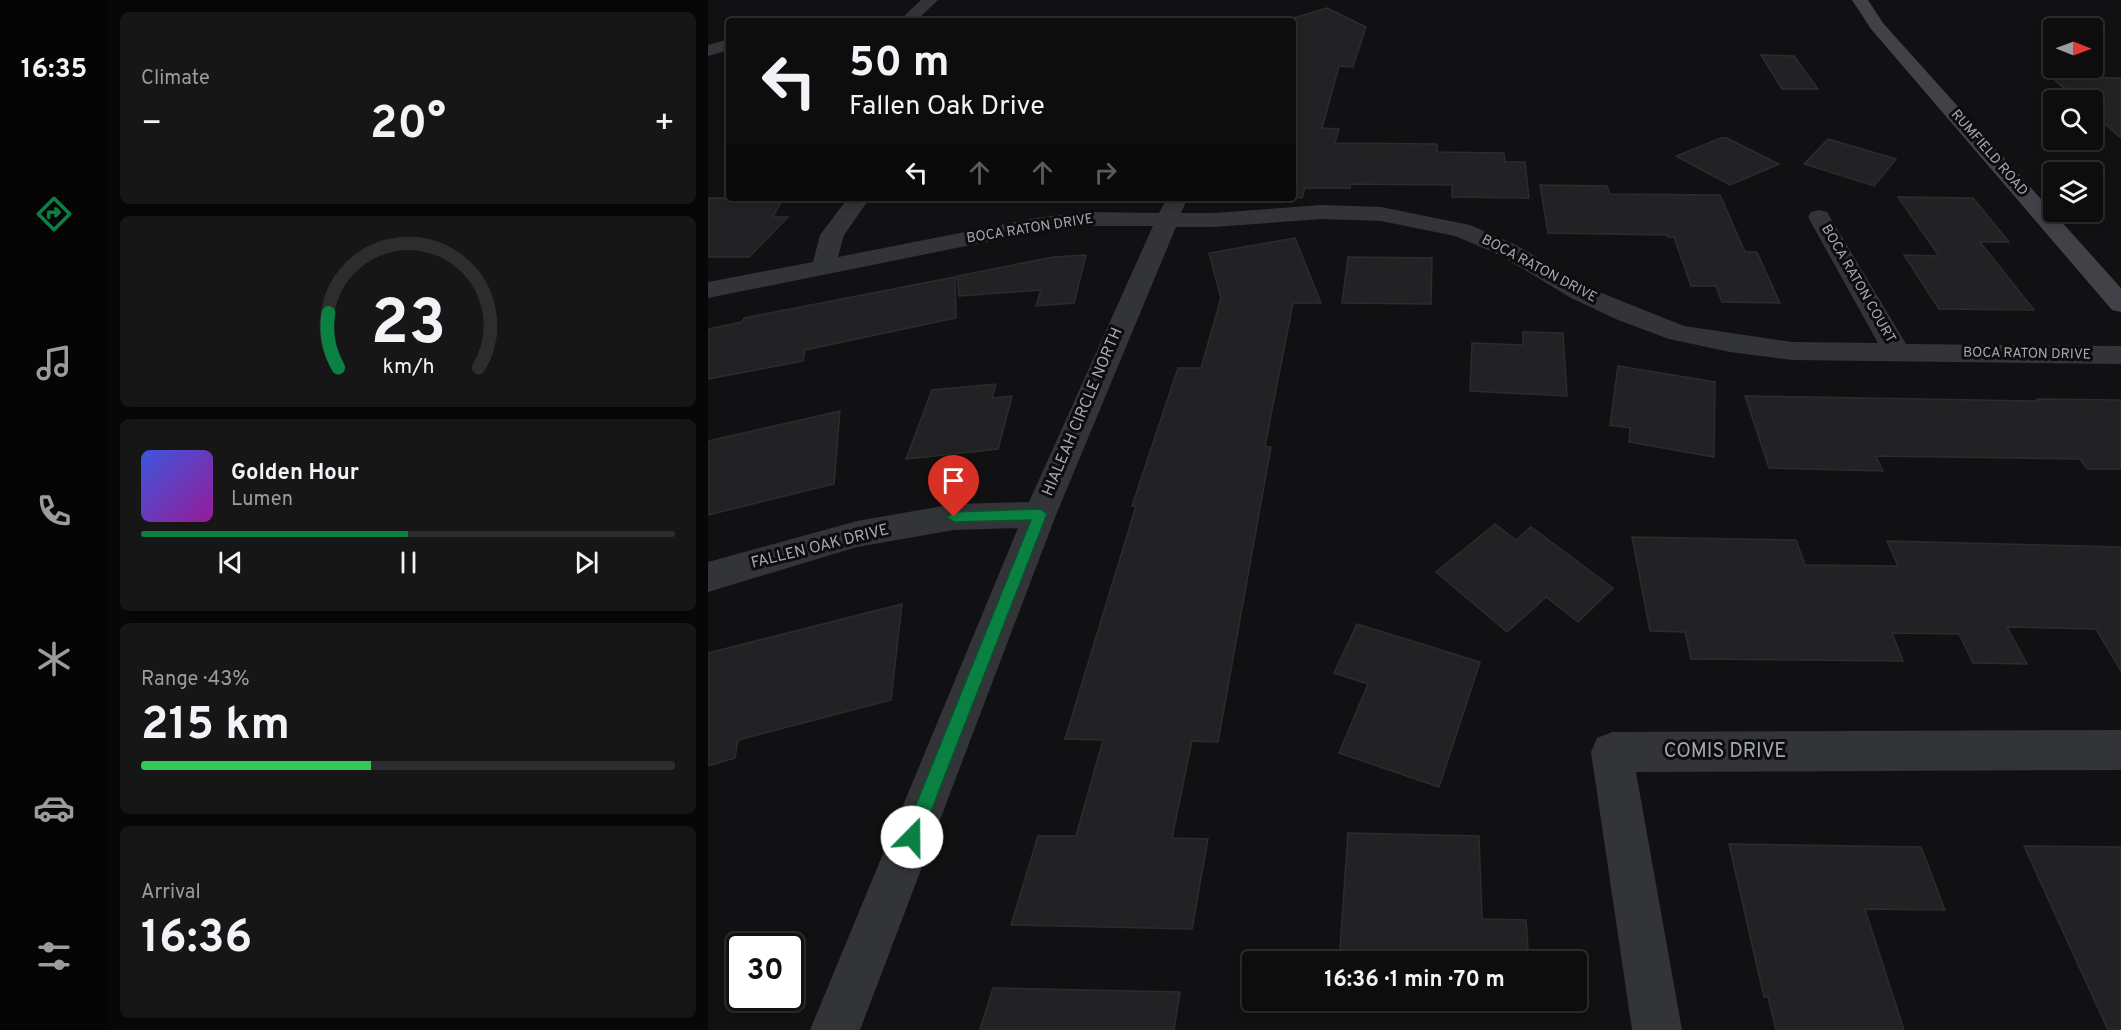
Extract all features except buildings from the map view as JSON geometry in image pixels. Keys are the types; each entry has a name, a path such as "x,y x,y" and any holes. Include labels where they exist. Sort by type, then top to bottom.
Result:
{"main road":[{"name":"RUMFIELD ROAD","path":"1860,0 1877,26 2121,304"}],"street":[{"path":"910,18 930,0"},
{"path":"708,51 726,45"},
{"path":"824,266 832,235 857,201"},
{"name":"BOCA RATON DRIVE","path":"708,290 1036,225 1172,209 1266,218 1322,212 1381,214 1462,230 1499,246 1580,293 1678,333 1730,344 1792,351 2121,355"},
{"name":"HIALEAH CIRCLE NORTH","path":"835,1030 1040,514 1172,209"},
{"name":"BOCA RATON COURT","path":"1819,217 1897,352"},
{"name":"FALLEN OAK DRIVE","path":"708,577 857,534 954,517 1040,514"},
{"name":"COMIS DRIVE","path":"1657,1030 1611,752 2121,750"}],"route":[{"path":"912,837 1040,514 954,517"}]}
